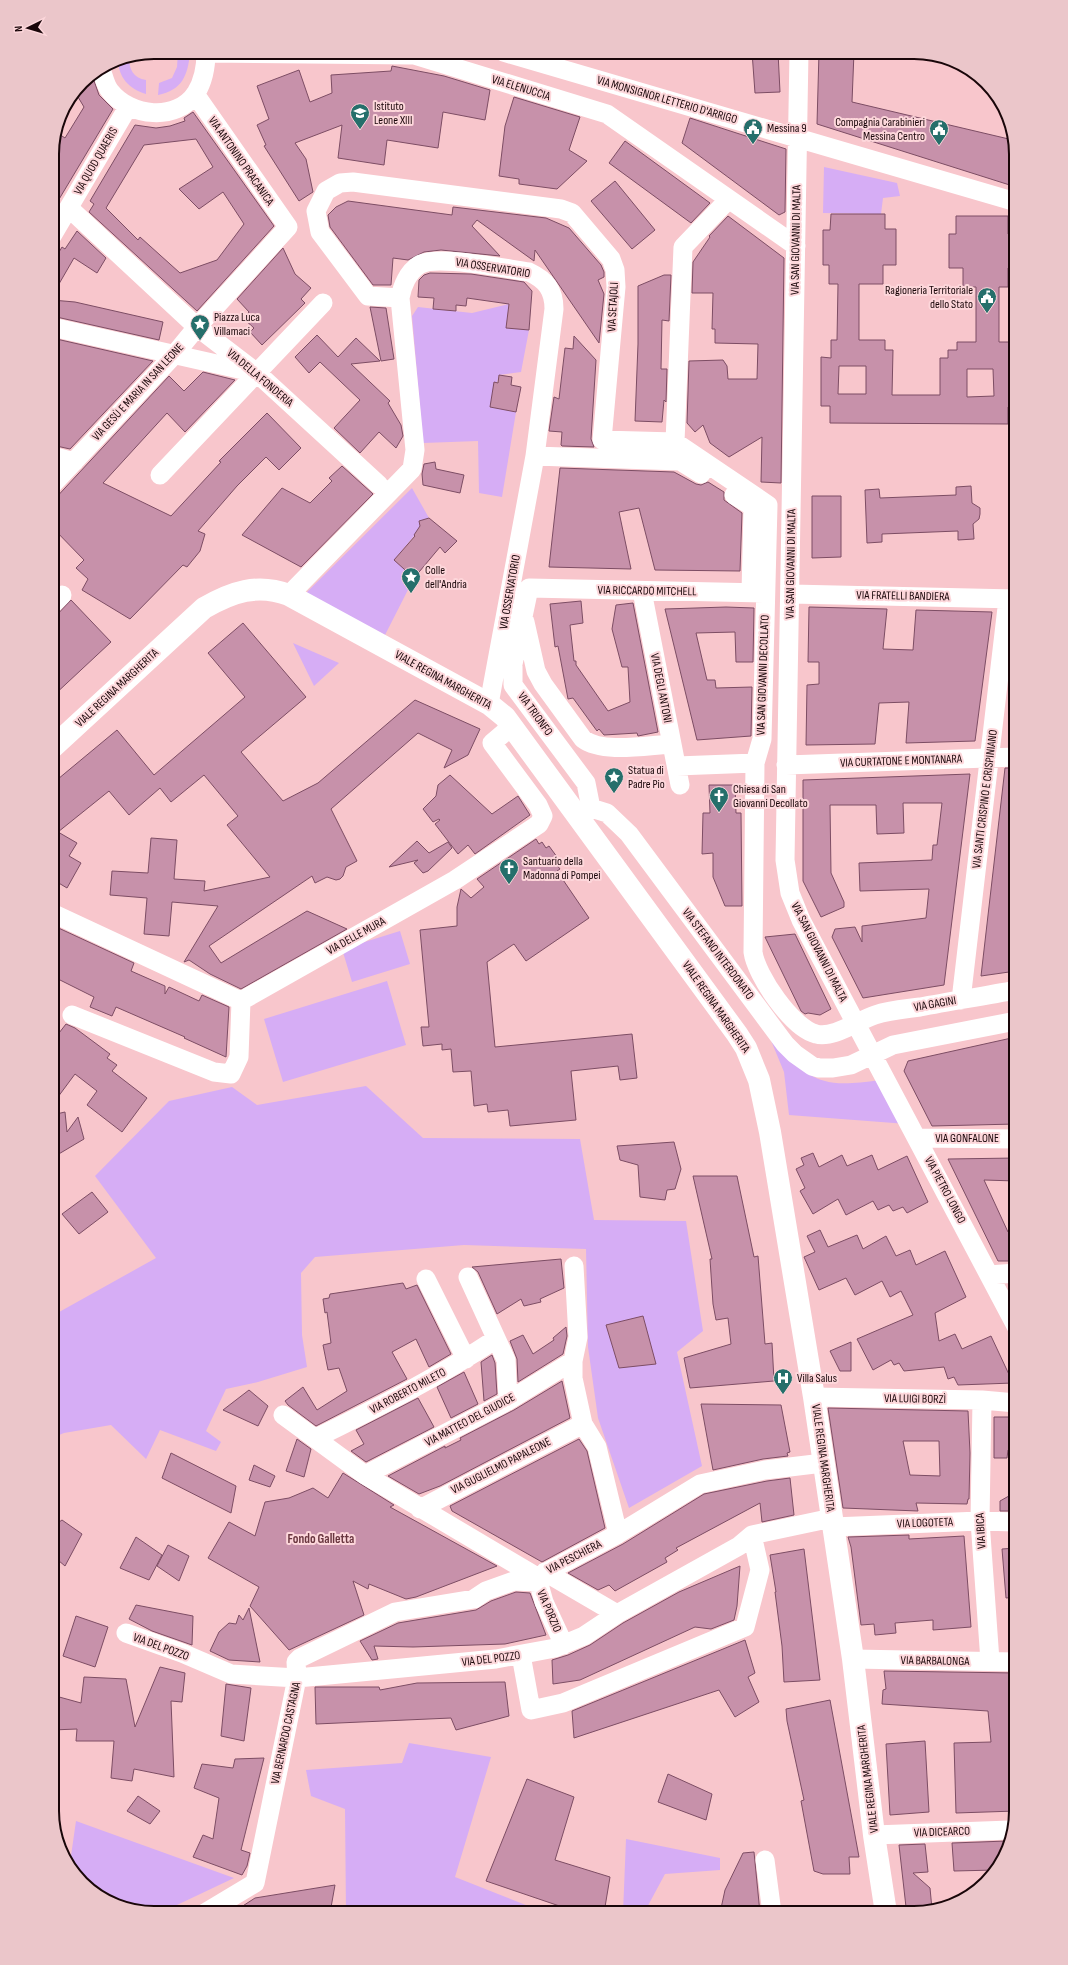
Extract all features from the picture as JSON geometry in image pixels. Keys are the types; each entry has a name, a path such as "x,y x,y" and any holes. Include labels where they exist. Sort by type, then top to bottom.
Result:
{"main road":[{"name":"VIALE REGINA MARGHERITA","path":"59,742 204,608 219,600 253,589 267,588 289,595 489,704 505,717 585,812 737,1034 754,1063 764,1097 824,1463 853,1659 874,1835 885,1906"}],"street":[{"path":"103,74 110,91 128,107 153,113 175,109 195,94 202,81 205,59"},
{"name":"VIA ELENUCCIA","path":"427,59 607,114 796,246"},
{"name":"VIA MONSIGNOR LETTERIO D'ARRIGO","path":"548,59 561,61 798,138 1009,200"},
{"name":"VIA SAN GIOVANNI DI MALTA","path":"799,59 791,594 785,860 790,893 801,920 873,1055"},
{"name":"VIA ANTONINO PRACANICA","path":"195,94 288,227"},
{"name":"VIA QUOD QUAERIS","path":"59,224 128,107"},
{"name":"VIA SETAJOLI","path":"400,298 368,296 320,232 316,211 326,191 340,183 353,182 561,209 572,213 611,259 615,270 616,287 602,440 675,442"},
{"path":"675,442 684,247 729,199"},
{"name":"VIA DELLA FONDERIA","path":"69,208 196,327 257,373 379,485"},
{"name":"VIA GESÙ E MARIA IN SAN LEONE","path":"59,478 174,355 196,327 288,227"},
{"name":"VIA OSSERVATORIO","path":"289,595 412,469 415,450 400,298 406,279 418,265 439,260 529,272 538,276 546,284 554,297 554,309 535,456 489,704"},
{"path":"160,475 323,303"},
{"path":"59,329 257,373"},
{"name":"VIA SAN GIOVANNI DECOLLATO","path":"675,442 768,505 758,593 762,738 755,763 754,961 762,976 786,1009 796,1021 810,1032 822,1035 828,1034 856,1023"},
{"path":"535,456 680,461 753,507 758,593"},
{"path":"59,458 74,462"},
{"name":"VIA RICCARDO MITCHELL","path":"529,588 758,593"},
{"name":"VIA TRIONFO","path":"529,588 513,664 513,685 586,783 585,812"},
{"name":"VIA DEGLI ANTONI","path":"642,591 680,785"},
{"name":"VIA FRATELLI BANDIERA","path":"791,594 1009,599"},
{"path":"524,617 536,671 543,684 583,739 589,744 605,747 672,744"},
{"name":"VIA SANTI CRISPINO E CRISPINIANO","path":"961,1000 990,758 1009,621"},
{"name":"VIA DELLE MURA","path":"241,1001 455,880 539,824 543,816 538,805 492,743 512,726"},
{"name":"VIA CURTATONE E MONTANARA","path":"786,765 1009,757"},
{"path":"677,766 755,763"},
{"name":"VIA STEFANO INTERDONATO","path":"585,812 607,813 629,834 795,1054 812,1066 825,1068 851,1065 873,1055"},
{"path":"59,916 241,1001 239,1057 230,1074 214,1072 72,1015"},
{"name":"VIA GAGINI","path":"856,1023 876,1014 1009,991"},
{"path":"873,1055 893,1045 1009,1022"},
{"name":"VIA PIETRO LONGO","path":"873,1055 1009,1313"},
{"name":"VIA GONFALONE","path":"918,1138 1009,1138"},
{"path":"574,1266 578,1337 573,1361 573,1378 582,1424 597,1447 618,1534"},
{"path":"989,1275 1009,1274"},
{"path":"468,1277 506,1360 508,1401"},
{"path":"426,1279 466,1359"},
{"name":"VIA ROBERTO MILETO","path":"316,1438 415,1388 466,1359 496,1339"},
{"name":"VIA MATTEO DEL GIUDICE","path":"365,1475 508,1401 573,1361"},
{"name":"VIA LUIGI BORZÌ","path":"814,1397 982,1400 1009,1403"},
{"name":"VIA IBICA","path":"982,1400 980,1521 990,1661"},
{"name":"VIA PESCHIERA","path":"283,1415 365,1475 420,1509 539,1577 618,1534 700,1484 765,1470 824,1463"},
{"name":"VIA GUGLIELMO PAPALEONE","path":"420,1509 582,1424"},
{"name":"VIA LOGOTETA","path":"832,1522 1009,1522"},
{"name":"VIA DEL POZZO","path":"126,1633 231,1674 298,1678 521,1655 564,1645 584,1636 617,1614 739,1546 752,1535 832,1522"},
{"path":"521,1655 531,1710 563,1703 745,1627 760,1570 752,1535"},
{"path":"539,1577 617,1614"},
{"name":"VIA PORZIO","path":"539,1577 544,1602 564,1645"},
{"name":"VIA BERNARDO CASTAGNA","path":"217,1906 255,1883 298,1678 296,1662 300,1658 395,1612 474,1598 486,1591 514,1581 539,1577"},
{"name":"VIA BARBALONGA","path":"853,1659 1009,1662"},
{"name":"VIA DICEARCO","path":"874,1835 1007,1830"},
{"path":"765,1860 771,1906"}],"shaded area":[{"path":"178,59 189,59 188,68 178,86 173,90 158,95 159,83 172,78 177,67"},
{"path":"130,62 131,69 135,75 146,80 146,94 134,89 122,77 119,66"},
{"path":"824,167 897,183 900,196 883,198 881,214 823,213"},
{"path":"509,304 506,328 529,330 521,372 499,375 490,407 516,412 502,497 479,493 478,441 423,443 412,316 418,307 472,313"},
{"path":"412,488 429,518 394,560 414,578 385,635 306,593"},
{"path":"293,643 339,663 314,686"},
{"path":"400,931 410,964 352,982 342,949"},
{"path":"387,981 406,1045 283,1082 264,1019"},
{"path":"770,1038 796,1064 807,1073 818,1078 829,1082 843,1083 859,1083 880,1080 907,1124 789,1115 784,1072"},
{"path":"366,1086 423,1138 580,1139 594,1220 686,1221 703,1331 677,1352 702,1466 629,1508 598,1418 588,1347 586,1249 464,1245 315,1257 301,1273 302,1335 307,1367 258,1382 226,1389 206,1431 221,1442 216,1451 160,1430 146,1459 111,1425 59,1435 59,1312 156,1258 95,1176 169,1101 232,1087 257,1105"},
{"path":"409,1743 491,1757 455,1877 528,1906 346,1906 345,1809 311,1796 306,1770 402,1763"},
{"path":"76,1821 234,1878 175,1906 148,1906 123,1901 106,1893 87,1878 71,1856"},
{"path":"626,1839 720,1858 720,1870 665,1874 648,1906 623,1906"}],"building":[{"path":"753,59 778,59 780,92 755,93"},
{"path":"819,59 854,59 852,102 1008,139 1009,185 817,124"},
{"path":"392,66 444,76 490,90 485,120 443,112 438,148 387,140 384,165 338,158 342,125 295,143 306,159 313,192 299,201 264,146 266,145 257,125 269,119 257,86 299,70 310,102 332,93 331,75 391,71"},
{"path":"94,81 99,95 113,109 59,199 59,148 61,135 65,138 84,107 78,97"},
{"path":"514,97 580,117 569,150 587,161 557,189 519,184 519,179 499,176 505,126"},
{"path":"193,112 274,226 197,311 89,212 94,204 90,201 135,125 156,128 170,126 185,121 184,118","holes":["196,139 213,167 179,189 199,209 223,192 244,224 217,260 180,273 140,237 138,240 106,208 144,145"]},
{"path":"690,118 786,149 785,212 779,215 682,143"},
{"path":"625,141 710,203 691,223 609,163"},
{"path":"615,181 655,230 632,249 591,201"},
{"path":"348,201 452,215 453,207 546,218 569,228 601,265 604,272 604,277 598,280 604,294 599,343 535,250 534,261 477,220 472,226 500,256 441,250 424,252 408,260 393,258 391,285 373,285 330,227 328,215 336,207"},
{"name":"Ragioneria Territoriale dello Stato","path":"831,214 885,214 885,229 896,229 896,265 883,265 883,284 859,284 859,340 885,340 885,350 893,350 892,395 940,395 940,358 948,358 948,350 957,350 957,342 976,342 976,287 963,287 963,268 949,268 949,234 956,234 956,216 1008,216 1008,287 999,287 999,342 1009,342 1008,424 830,423 830,406 821,406 821,357 831,358 831,340 837,340 838,284 829,284 829,265 823,265 823,230 830,230","holes":["839,366 866,366 866,394 838,394","967,369 993,369 994,396 967,397"]},
{"path":"728,216 784,258 781,483 761,482 762,437 729,457 710,443 703,425 695,432 687,423 689,361 723,360 727,366 728,379 757,379 758,344 715,343 715,329 712,329 713,293 692,293 693,262 710,237 709,236"},
{"path":"77,231 106,258 97,273 74,258 59,284 59,252 62,247 65,249"},
{"path":"283,248 295,274 311,288 301,299 305,303 262,345 250,332 254,328 244,319 249,312 237,299"},
{"path":"430,273 471,274 524,282 532,291 529,330 506,328 509,304 467,298 466,306 456,305 456,311 433,309 434,298 418,297 419,280 424,275"},
{"path":"664,275 671,275 669,321 662,320 661,369 667,369 666,402 664,400 662,422 635,421 638,344 638,286"},
{"path":"59,301 75,302 163,322 159,340 59,318"},
{"path":"370,307 386,308 394,359 381,361"},
{"path":"317,335 338,357 356,338 380,361 351,364 390,401 388,403 401,425 403,436 396,448 379,432 360,453 334,428 360,400 320,362 309,373 295,357"},
{"path":"574,336 596,360 591,439 594,447 562,446 562,432 549,431 554,397 559,399 565,348 573,349"},
{"path":"59,340 153,361 70,449 59,447"},
{"path":"203,372 235,380 185,432 167,413 103,483 171,516 221,462 219,461 267,413 301,448 279,470 266,457 237,486 198,531 205,534 200,551 187,567 183,565 130,619 82,590 88,579 76,568 84,560 59,534 59,494 169,376 184,391"},
{"path":"499,375 512,377 511,385 521,387 516,412 490,407 494,382 498,383"},
{"path":"435,462 436,469 464,475 460,493 423,485 422,474 424,464"},
{"path":"342,466 373,494 301,567 242,535 282,488 310,503 332,481 329,478"},
{"path":"560,468 674,472 696,484 701,485 708,482 724,492 724,500 742,513 740,571 655,570 639,508 619,512 631,569 549,567"},
{"path":"971,486 972,503 980,508 979,519 973,524 974,539 958,540 958,531 882,534 882,542 867,543 865,490 879,489 880,498 956,495 956,487"},
{"path":"812,496 841,496 841,557 812,558"},
{"path":"429,518 457,541 445,553 440,547 414,578 394,560 415,536 414,535 420,526 419,521"},
{"path":"71,600 111,642 59,690 59,613"},
{"path":"581,601 583,623 570,625 574,661 576,661 576,665 608,711 630,702 628,667 622,667 612,629 616,605 633,603 658,732 638,736 637,733 604,735 599,729 597,731 573,698 568,699 558,646 555,647 550,604"},
{"path":"726,607 754,608 753,662 736,662 735,632 696,633 707,680 715,680 716,688 752,687 751,736 697,740 665,609"},
{"path":"809,607 887,609 883,649 913,650 916,610 992,612 975,741 906,743 909,702 879,703 875,744 806,745 807,685 819,684 819,662 808,662"},
{"path":"243,623 306,697 241,752 283,801 318,783 415,700 480,729 468,755 444,768 452,750 418,733 331,809 357,861 346,867 343,876 340,879 336,880 327,877 315,883 312,876 209,946 221,963 307,911 347,929 241,989 210,974 189,960 184,962 218,906 172,902 169,936 144,934 147,898 110,895 112,871 148,873 151,838 177,840 174,879 205,881 204,891 270,877 227,825 238,816 204,775 171,802 160,788 129,815 109,791 59,831 59,778 117,730 154,775 245,697 208,653"},
{"path":"1005,768 1009,768 1009,972 981,976"},
{"path":"970,774 944,985 863,998 832,937 835,929 855,927 862,942 862,926 926,918 929,889 860,891 859,863 932,860 933,845 937,845 942,803 903,803 904,833 877,834 876,805 830,805 831,873 844,902 844,907 821,917 803,881 803,780"},
{"path":"450,775 492,814 518,796 530,815 475,854 468,845 458,854 435,824 440,820 439,819 433,822 423,809 436,796 438,785"},
{"path":"709,785 735,785 736,813 741,813 742,906 725,906 713,877 713,853 702,854 703,813 710,813"},
{"path":"59,833 77,843 69,856 81,863 67,888 59,883"},
{"path":"536,839 539,844 542,842 546,848 549,846 560,861 556,864 560,869 557,871 589,918 526,961 514,944 487,962 495,1047 632,1034 637,1078 620,1080 618,1066 571,1071 576,1120 510,1126 508,1110 488,1112 487,1104 474,1106 471,1071 453,1072 451,1049 442,1050 442,1044 423,1046 421,1027 429,1027 420,930 457,926 457,907 461,889 471,898 484,887 477,879"},
{"path":"417,841 429,853 448,842 452,848 428,871 423,873 414,863 418,860 389,867"},
{"path":"59,928 134,963 131,971 165,986 165,994 169,987 199,1001 202,995 229,1007 226,1057 184,1038 185,1037 116,1007 112,1016 90,1007 94,997 59,980"},
{"path":"795,934 831,1009 820,1015 805,1014 801,1011 765,937"},
{"path":"66,1024 75,1028 110,1054 107,1058 117,1065 112,1071 147,1098 122,1132 87,1105 97,1091 75,1074 59,1096 59,1033"},
{"path":"1009,1039 1009,1124 932,1126 904,1071 908,1061"},
{"path":"65,1112 67,1132 78,1117 84,1139 59,1154 59,1113"},
{"path":"674,1142 681,1169 675,1189 667,1190 665,1200 640,1197 638,1165 620,1160 617,1146"},
{"path":"813,1153 819,1167 842,1155 847,1166 872,1155 878,1170 907,1156 928,1202 907,1213 903,1207 893,1211 889,1205 878,1210 873,1201 846,1215 838,1199 813,1214 800,1191 805,1188 796,1169 804,1165 801,1158"},
{"path":"1009,1158 1009,1181 984,1180 1009,1232 1009,1261 998,1261 948,1159"},
{"path":"693,1176 737,1176 754,1257 758,1256 765,1344 772,1343 774,1381 690,1388 684,1358 731,1344 728,1318 716,1320 713,1304 710,1259 712,1259"},
{"path":"92,1192 108,1212 79,1234 62,1214"},
{"path":"820,1230 828,1247 857,1235 863,1249 886,1236 896,1256 910,1250 916,1265 945,1251 966,1297 935,1313 939,1341 955,1334 962,1349 991,1336 1009,1374 1009,1383 958,1385 954,1377 948,1379 944,1367 904,1371 899,1363 894,1365 891,1360 873,1370 857,1339 913,1315 901,1291 890,1297 882,1281 855,1295 846,1278 819,1290 804,1257 815,1252 807,1236"},
{"path":"561,1259 564,1288 540,1299 541,1302 524,1306 521,1299 497,1314 478,1272 472,1267"},
{"path":"403,1283 406,1289 417,1285 451,1354 429,1367 416,1339 392,1352 407,1379 316,1426 288,1405 285,1401 303,1387 317,1410 347,1391 339,1368 328,1370 323,1345 331,1343 327,1312 325,1313 323,1299 329,1298 330,1294"},
{"path":"643,1316 656,1364 619,1368 606,1325"},
{"path":"566,1327 567,1336 563,1354 518,1382 517,1359 510,1341 523,1335 533,1354 554,1340 553,1338"},
{"path":"851,1342 851,1371 840,1371 830,1351"},
{"path":"492,1355 495,1363 497,1394 484,1401 481,1362"},
{"path":"464,1372 478,1404 451,1418 437,1387"},
{"path":"562,1381 570,1418 440,1486 419,1494 388,1476 445,1446 445,1448 461,1440 460,1438 514,1410"},
{"path":"249,1390 268,1406 258,1426 223,1410"},
{"path":"418,1398 434,1427 366,1462 351,1451 364,1444 356,1430"},
{"path":"701,1404 781,1405 790,1452 787,1453 788,1456 763,1459 713,1470"},
{"path":"828,1408 968,1411 970,1453 969,1499 967,1504 916,1503 918,1511 843,1508","holes":["903,1441 939,1441 940,1476 910,1475"]},
{"path":"994,1417 1009,1417 1009,1450 1007,1458 994,1458"},
{"path":"297,1439 311,1449 304,1477 286,1471"},
{"path":"579,1439 587,1451 605,1528 542,1562 452,1511 450,1506"},
{"path":"171,1453 236,1486 231,1513 162,1478"},
{"path":"254,1465 275,1476 270,1487 249,1480"},
{"path":"343,1473 394,1505 390,1507 497,1566 416,1597 406,1599 369,1584 368,1589 353,1581 364,1615 289,1650 250,1606 259,1587 208,1558 229,1522 255,1536 265,1502 289,1498 313,1488 328,1498"},
{"path":"790,1478 794,1515 762,1522 760,1503 676,1548 678,1550 665,1558 667,1562 615,1591 609,1585 598,1590 568,1573 623,1544 704,1494 767,1481"},
{"path":"1009,1496 1009,1511 1000,1511 1000,1501"},
{"path":"62,1520 82,1534 65,1566 59,1561 59,1522"},
{"path":"909,1535 909,1539 964,1536 971,1627 933,1630 933,1620 895,1623 896,1633 875,1635 874,1624 861,1625 851,1547 848,1537"},
{"path":"136,1537 162,1555 149,1580 120,1568"},
{"path":"168,1545 189,1556 179,1581 157,1566"},
{"path":"1009,1548 1009,1598 1006,1598 1002,1549"},
{"path":"804,1549 820,1680 784,1682 782,1646 770,1555"},
{"path":"740,1566 737,1606 734,1620 711,1629 695,1627 580,1680 553,1684 552,1660 568,1655 590,1645 623,1623 679,1592"},
{"path":"516,1592 530,1593 546,1635 505,1644 413,1647 374,1646 378,1659 372,1660 360,1641 398,1623 476,1610 491,1601"},
{"path":"136,1605 193,1616 192,1645 152,1631 129,1619"},
{"path":"249,1608 260,1662 229,1660 210,1651 219,1632 229,1623 236,1624 239,1615 243,1620"},
{"path":"76,1616 108,1627 95,1667 63,1656"},
{"path":"745,1640 755,1673 748,1677 759,1702 735,1717 719,1690 574,1738 572,1711"},
{"path":"160,1667 185,1673 182,1702 171,1701 174,1777 134,1769 132,1781 111,1778 114,1741 76,1741 77,1729 59,1730 59,1697 81,1703 84,1677 126,1679 135,1727"},
{"path":"884,1671 1009,1673 1009,1811 956,1813 954,1743 991,1742 988,1711 882,1704 883,1690 886,1689"},
{"path":"505,1682 509,1716 456,1730 451,1718 316,1724 315,1687 379,1687 380,1690 417,1683"},
{"path":"226,1684 251,1688 244,1741 221,1736"},
{"path":"830,1700 859,1857 849,1857 850,1874 823,1874 814,1871 801,1801 804,1800 787,1721 786,1709"},
{"path":"925,1741 929,1812 890,1815 886,1744"},
{"path":"264,1758 241,1850 250,1853 247,1866 242,1875 193,1857 203,1835 213,1839 219,1798 194,1788 202,1764 233,1768 235,1759"},
{"path":"668,1774 712,1794 706,1820 658,1802"},
{"path":"527,1779 574,1797 555,1860 610,1877 605,1906 559,1906 486,1881"},
{"path":"138,1796 160,1811 150,1824 127,1811"},
{"path":"1004,1841 993,1864 988,1870 954,1871 952,1843"},
{"path":"925,1844 928,1872 913,1873 930,1888 932,1904 906,1906 899,1845"},
{"path":"754,1852 759,1906 722,1906 725,1890 743,1853"},
{"path":"335,1885 331,1906 243,1906 255,1898"}],"place":[{"name":"Istituto Leone XIII","path":"360,130"},
{"name":"Messina 9","path":"753,145"},
{"name":"Compagnia Carabinieri Messina Centro","path":"939,146"},
{"name":"Ragioneria Territoriale dello Stato","path":"987,314"},
{"name":"Piazza Luca Villamaci","path":"200,341"},
{"name":"Colle dell'Andria","path":"411,594"},
{"name":"Statua di Padre Pio","path":"614,794"},
{"name":"Chiesa di San Giovanni Decollato","path":"719,813"},
{"name":"Santuario della Madonna di Pompei","path":"509,885"},
{"name":"Villa Salus","path":"783,1395"}],"district":[{"name":"Fondo Galletta","path":"321,1539"}]}
